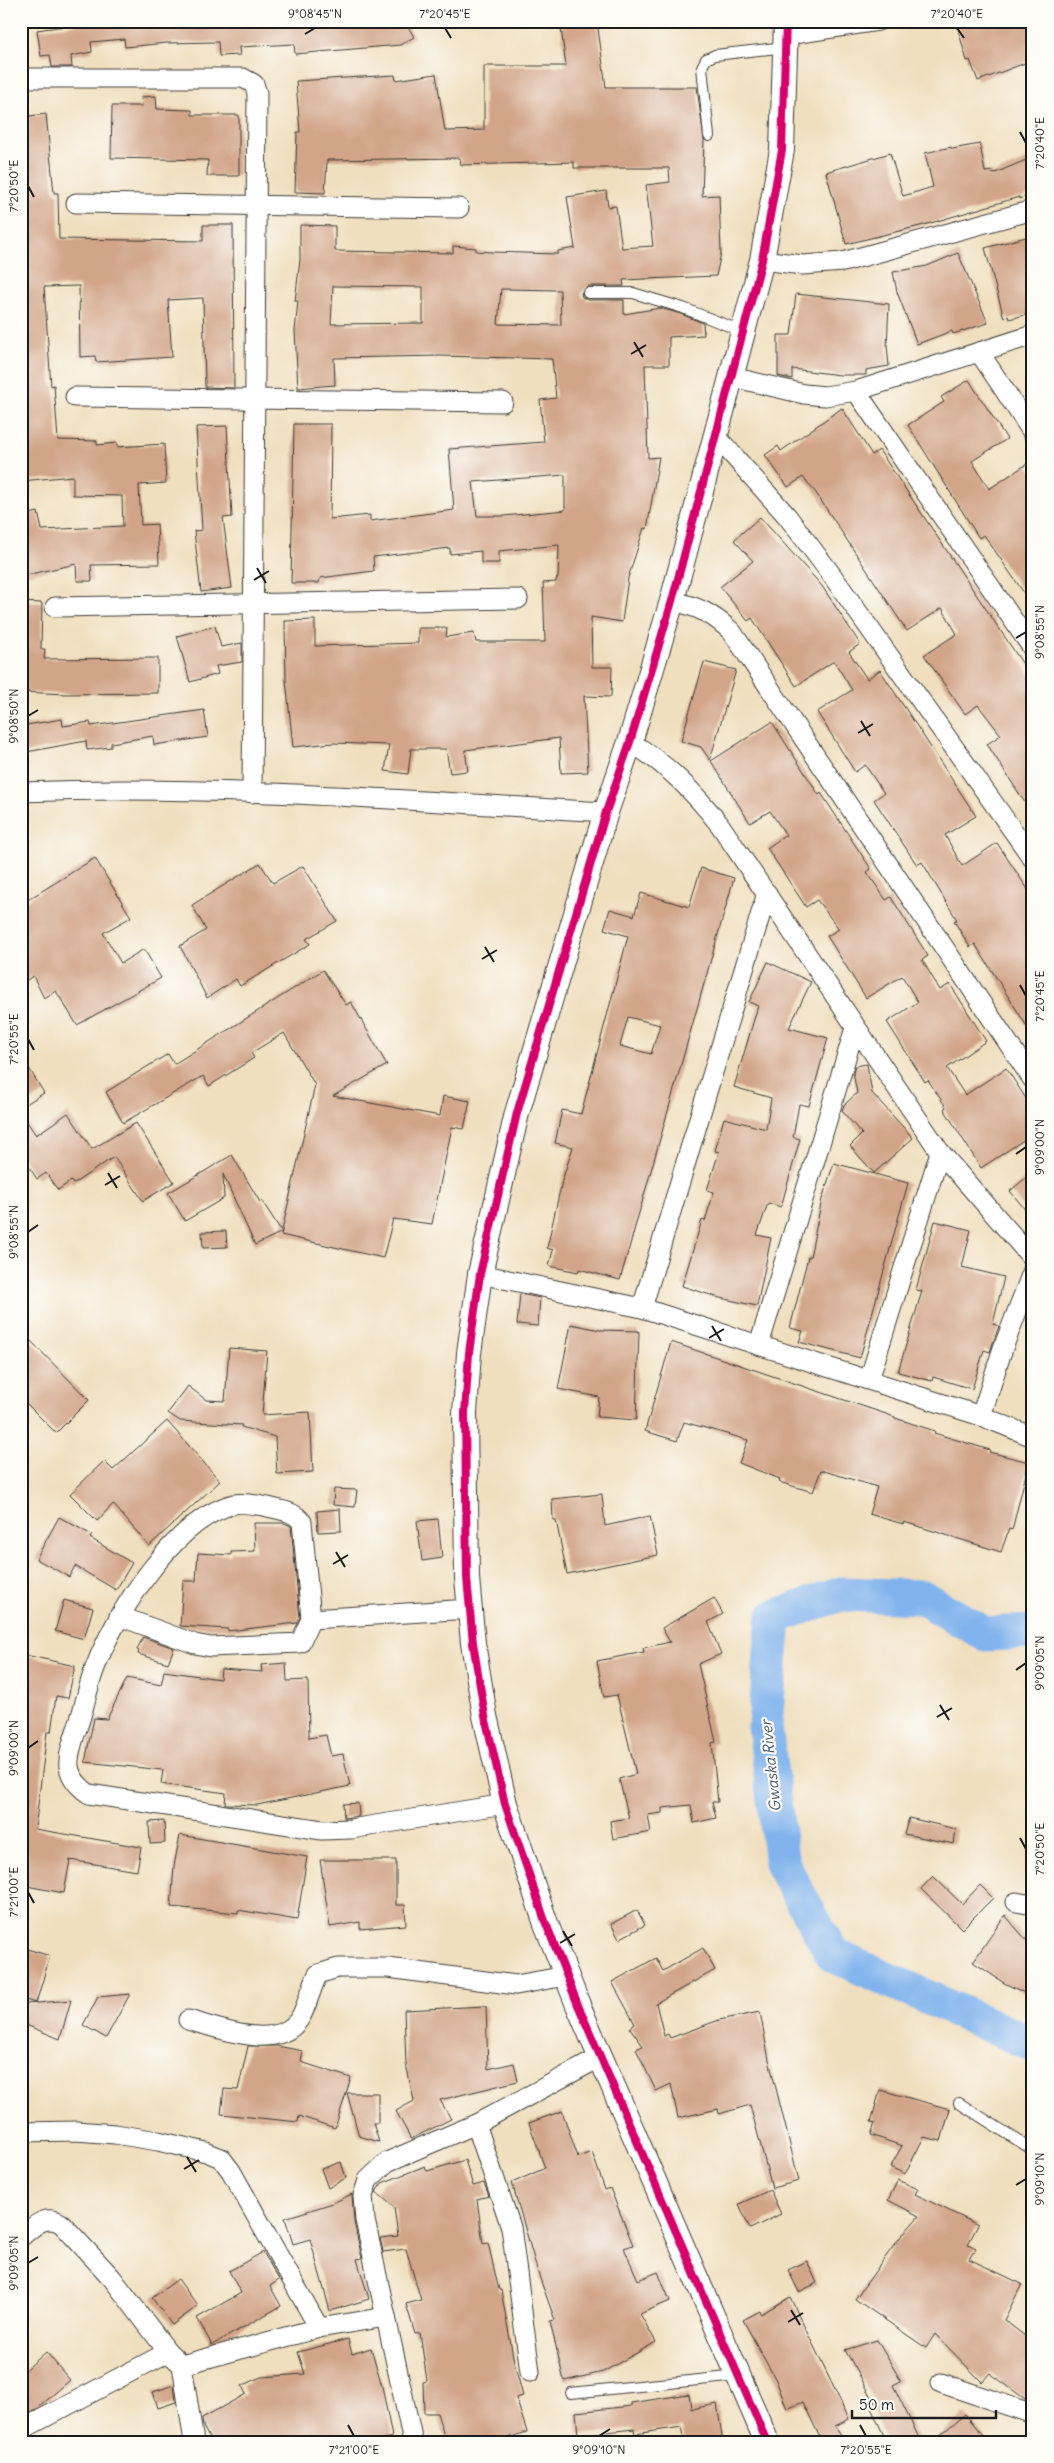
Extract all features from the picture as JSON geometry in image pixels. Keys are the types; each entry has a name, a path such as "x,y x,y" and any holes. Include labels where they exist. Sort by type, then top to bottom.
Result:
{"street":[{"path":"767,2442 566,1976 505,1804 485,1716 470,1609 466,1551 465,1413 469,1353 480,1274 517,1113 606,812 630,742 672,601 762,260 782,150 787,34 878,21"},
{"path":"21,78 244,78 254,84 257,93 252,793"},
{"path":"76,203 459,208"},
{"path":"762,260 803,265 843,262 1033,210"},
{"path":"732,377 804,394 824,396 856,391 1033,335"},
{"path":"979,352 1033,432"},
{"path":"856,391 1033,649"},
{"path":"75,397 503,402"},
{"path":"716,436 787,516 820,559 1033,859"},
{"path":"54,607 518,599"},
{"path":"672,601 695,606 710,614 732,632 1033,1080"},
{"path":"630,742 648,753 693,791 767,893 855,1028 940,1152 1033,1259"},
{"path":"21,792 145,789 606,812"},
{"path":"642,1308 767,893"},
{"path":"759,1345 855,1028"},
{"path":"869,1380 940,1152"},
{"path":"981,1416 1003,1348 1033,1270"},
{"path":"480,1274 642,1308 981,1416 1033,1436"},
{"path":"119,1616 195,1644 211,1647 300,1643 311,1619 302,1528 299,1517 261,1506 235,1504 201,1521 173,1545 145,1576 119,1616 95,1668 69,1760 76,1782 89,1794 322,1830 351,1829 505,1804"},
{"path":"311,1619 470,1609"},
{"path":"188,2020 254,2037 282,2033 300,2018 318,1974 338,1968 388,1968 516,1985 566,1976"},
{"path":"413,2442 406,2398 365,2220 363,2196 368,2180 386,2162 476,2124 600,2057"},
{"path":"476,2124 511,2227 530,2372"},
{"path":"21,2132 76,2131 114,2134 206,2152 221,2158 231,2171 319,2328"},
{"path":"21,2237 46,2219 55,2219 62,2224 112,2278 168,2352 182,2365 194,2442"},
{"path":"182,2365 319,2328 386,2317"},
{"path":"21,2430 168,2352"},
{"path":"941,2383 1033,2414"}],"lane":[{"path":"709,136 702,67 706,59 787,34"},
{"path":"588,293 633,293 683,308 744,332"},
{"path":"959,2103 1033,2150"},
{"path":"570,2393 739,2376"}],"building":[{"path":"101,21 405,21 414,37 400,45 295,54 294,44 239,47 240,55 219,56 218,42 167,43 125,47 124,39 91,42 92,52 71,56 72,67 52,67 50,55 41,56 37,30"},
{"path":"560,21 597,21 606,87 697,87 704,140 702,196 719,195 721,253 716,276 623,280 624,286 588,286 581,293 582,297 588,300 624,300 624,314 660,308 681,314 703,323 704,335 669,337 669,365 645,365 648,458 659,457 647,529 644,528 628,578 622,622 591,617 592,667 612,667 611,697 584,696 588,772 561,773 559,738 465,750 468,771 450,773 446,749 411,749 408,774 385,771 389,745 333,743 293,747 286,680 285,621 315,620 315,646 418,643 418,628 447,628 446,637 474,633 476,642 545,642 543,583 556,582 558,578 559,545 499,551 499,563 481,563 481,551 450,554 450,548 373,557 374,571 320,578 319,583 291,583 294,424 331,424 330,519 370,515 370,521 454,510 449,449 544,442 540,400 556,398 552,359 440,356 334,358 335,385 298,388 295,331 298,301 295,301 300,260 300,225 335,226 335,251 453,253 453,246 476,248 476,251 558,254 558,251 575,248 567,197 606,191 608,207 616,206 622,248 653,246 646,185 670,182 669,168 574,168 574,162 461,165 460,158 327,160 325,193 295,192 297,132 300,132 296,81 395,75 396,80 436,74 445,131 484,130 484,66 566,66","holes":["333,286 423,287 423,323 331,324","501,289 560,290 561,325 498,324","565,475 565,510 504,516 477,516 473,482"]},
{"path":"972,21 1033,21 1033,60 978,81 970,60 967,61 957,26"},
{"path":"156,96 157,109 192,110 192,115 239,115 239,176 207,176 208,160 111,158 112,106 142,106 141,97"},
{"path":"46,114 54,193 58,193 59,239 203,241 203,225 233,225 234,388 205,387 203,298 168,300 172,357 96,362 95,356 80,357 79,286 44,287 51,386 54,385 58,440 97,441 97,445 117,443 117,447 164,444 166,483 139,485 141,525 157,524 159,564 91,565 92,581 77,581 76,564 21,576 21,516 38,512 42,530 123,526 122,496 73,495 73,476 21,481 21,193 23,193 21,117"},
{"path":"980,144 985,172 992,171 993,174 1033,157 1033,193 1019,199 1019,197 924,225 846,244 826,172 890,153 903,196 933,187 925,153 951,147 952,149"},
{"path":"1033,235 1033,313 1009,319 1008,316 1004,318 985,248"},
{"path":"958,253 988,323 953,334 952,331 917,344 897,292 893,272 927,266"},
{"path":"796,294 889,304 887,346 889,366 866,370 866,375 840,375 792,369 792,379 778,376 778,335 791,335"},
{"path":"969,380 1007,439 972,461 989,489 1027,464 1033,473 1033,606 984,535 979,538 908,425 944,402 941,397"},
{"path":"842,408 872,455 879,450 1033,679 1033,815 987,744 1001,735 978,705 965,714 924,655 957,634 942,608 907,631 816,493 803,477 788,487 765,455 778,446 781,451"},
{"path":"227,426 232,517 223,518 232,588 201,592 194,531 202,530 196,427"},
{"path":"760,517 822,586 860,644 849,652 867,679 880,670 976,816 945,835 962,866 997,843 1033,897 1033,1036 975,944 970,947 954,921 957,920 922,862 917,865 874,800 884,793 865,765 855,772 817,712 852,690 834,661 796,686 752,618 748,621 720,587 753,561 734,540"},
{"path":"21,602 42,603 41,649 45,649 44,659 158,658 158,693 66,694 21,692"},
{"path":"215,626 221,647 242,643 242,662 216,666 218,674 190,682 177,636"},
{"path":"704,662 736,670 710,760 701,747 681,741"},
{"path":"204,710 208,737 154,745 153,736 111,743 111,747 87,750 86,741 21,753 21,726 62,719 63,726 90,722 91,726"},
{"path":"772,722 819,795 821,793 871,869 867,872 886,900 891,897 928,956 922,960 940,990 950,984 986,1041 947,1068 965,1095 1006,1068 1033,1109 1033,1134 981,1168 944,1109 946,1107 928,1080 925,1082 887,1022 918,1002 902,976 866,998 827,936 839,929 817,900 806,907 767,848 786,835 770,811 750,823 711,761"},
{"path":"95,858 131,917 103,933 121,963 144,949 161,978 77,1025 56,991 44,998 33,976 21,984 21,904"},
{"path":"260,863 273,883 303,866 337,921 306,939 310,944 240,986 236,979 207,998 180,946 206,930 192,905"},
{"path":"701,868 734,878 620,1280 579,1269 578,1272 549,1266 553,1250 547,1248 562,1181 573,1147 555,1143 562,1110 581,1114 628,936 604,929 610,909 634,916 641,893 689,907","holes":["628,1017 660,1025 651,1054 620,1046"]},
{"path":"768,962 811,982 789,1028 828,1038 809,1106 799,1104 793,1137 800,1139 781,1207 768,1203 757,1235 771,1238 757,1306 720,1298 682,1286 702,1220 705,1221 714,1192 707,1190 719,1152 715,1151 724,1118 766,1129 771,1098 734,1087 758,1006 749,1002"},
{"path":"323,970 346,1005 351,1002 387,1065 333,1096 440,1116 443,1096 470,1101 464,1129 452,1127 432,1224 393,1219 383,1258 281,1235 315,1085 284,1033 251,1053 254,1058 209,1086 203,1076 123,1123 106,1092 168,1054 174,1064"},
{"path":"21,1055 44,1093 21,1107"},
{"path":"867,1064 872,1093 913,1138 874,1173 850,1146 862,1134 842,1111 844,1105 857,1093 853,1073 855,1066"},
{"path":"21,1113 36,1135 68,1113 92,1149 136,1123 174,1182 143,1201 114,1157 73,1184 71,1181 58,1190 46,1173 37,1179 21,1155"},
{"path":"232,1155 260,1202 262,1201 282,1232 255,1245 223,1174 224,1198 185,1221 168,1193"},
{"path":"834,1163 908,1183 860,1358 799,1342 803,1331 790,1328 808,1257 810,1257 822,1199"},
{"path":"1033,1172 1033,1219 1010,1191"},
{"path":"935,1221 971,1230 962,1267 1004,1277 993,1324 999,1326 990,1352 984,1350 972,1389 933,1377 932,1381 898,1372 922,1291 916,1290"},
{"path":"226,1231 227,1247 203,1248 202,1232"},
{"path":"520,1294 540,1298 538,1326 517,1324"},
{"path":"571,1324 600,1330 639,1331 636,1420 597,1417 599,1397 558,1389"},
{"path":"21,1331 89,1400 56,1433 21,1398"},
{"path":"671,1342 895,1417 935,1431 934,1433 990,1450 989,1452 1029,1462 1012,1530 1009,1529 1001,1552 904,1522 903,1524 869,1514 877,1487 821,1470 813,1492 779,1482 780,1479 739,1463 748,1440 684,1422 677,1441 645,1431"},
{"path":"229,1348 267,1351 262,1415 310,1412 313,1472 277,1474 275,1437 241,1427 242,1425 180,1421 168,1413 188,1386 206,1400 225,1401"},
{"path":"167,1421 220,1481 149,1546 113,1504 97,1521 70,1494 104,1461 113,1470"},
{"path":"334,1489 357,1490 355,1507 333,1505"},
{"path":"602,1494 605,1526 650,1516 658,1555 567,1574 556,1520 553,1520 552,1499"},
{"path":"340,1509 341,1531 318,1532 317,1511"},
{"path":"59,1517 92,1535 90,1538 132,1563 116,1590 75,1566 69,1577 36,1559"},
{"path":"438,1519 442,1558 422,1561 417,1521"},
{"path":"254,1523 284,1523 291,1526 300,1617 297,1623 228,1631 228,1629 180,1626 183,1581 196,1581 198,1553 231,1555 231,1552 255,1551"},
{"path":"714,1598 723,1614 708,1622 721,1654 698,1664 716,1742 712,1743 718,1802 712,1802 716,1818 694,1823 691,1805 662,1808 662,1813 648,1815 651,1832 613,1839 610,1821 629,1818 619,1779 636,1774 617,1695 604,1697 597,1661 644,1652 643,1648 670,1642 662,1628"},
{"path":"64,1600 93,1608 84,1639 55,1631"},
{"path":"143,1637 174,1648 168,1663 138,1654 139,1651 137,1650"},
{"path":"21,1654 75,1666 68,1698 56,1696 51,1732 47,1732 35,1829 141,1847 137,1871 70,1860 64,1893 21,1885"},
{"path":"286,1663 287,1681 308,1680 309,1738 326,1735 331,1756 343,1754 350,1786 257,1805 225,1804 226,1793 161,1784 163,1770 85,1762 94,1718 107,1719 127,1678 161,1685 164,1671 220,1679 221,1669 262,1672 261,1665"},
{"path":"358,1803 359,1816 344,1818 343,1804"},
{"path":"909,1818 956,1829 954,1844 904,1834"},
{"path":"164,1821 165,1843 150,1844 149,1822"},
{"path":"180,1835 307,1857 297,1920 238,1910 238,1913 171,1907 174,1866"},
{"path":"320,1860 396,1860 396,1905 405,1905 406,1925 360,1929 360,1922 330,1927"},
{"path":"933,1876 962,1904 980,1885 993,1898 962,1929 921,1889"},
{"path":"637,1910 645,1925 619,1939 611,1924"},
{"path":"1005,1915 1033,1948 1033,1997 1004,1983 973,1962"},
{"path":"21,1947 50,1956 36,2003 21,1999"},
{"path":"703,1948 715,1970 656,2003 664,2036 668,2034 670,2038 719,2020 760,2012 769,2060 799,2181 772,2188 750,2105 719,2114 718,2109 678,2118 671,2084 656,2091 636,2049 643,2046 630,2028 635,2024 612,1982 656,1958 663,1971"},
{"path":"130,1994 106,2038 83,2025 98,1997"},
{"path":"71,2000 60,2039 21,2023 27,2004"},
{"path":"486,2006 488,2069 514,2063 518,2081 440,2100 451,2119 411,2139 396,2111 414,2101 406,2064 404,2010"},
{"path":"248,2046 277,2046 303,2051 301,2062 351,2078 335,2128 299,2116 298,2122 221,2114 224,2089 238,2090"},
{"path":"880,2090 950,2109 941,2141 924,2137 905,2174 890,2167 902,2146 871,2135 875,2123 871,2122"},
{"path":"347,2093 378,2093 378,2123 373,2123 379,2142 359,2136"},
{"path":"562,2111 578,2157 592,2152 605,2190 610,2188 633,2245 624,2248 638,2280 658,2272 670,2301 640,2314 656,2342 603,2372 564,2381 550,2321 555,2320 539,2276 512,2183 545,2168 529,2123"},
{"path":"465,2160 473,2186 484,2183 489,2196 477,2199 483,2244 488,2243 499,2290 501,2290 514,2362 523,2396 516,2398 527,2432 494,2442 446,2442 437,2413 424,2413 423,2382 427,2381 420,2333 415,2334 406,2304 421,2300 406,2249 383,2252 380,2238 398,2236 394,2207 376,2192 382,2183 425,2166 427,2171"},
{"path":"341,2162 346,2178 328,2188 321,2169"},
{"path":"898,2180 918,2189 915,2194 978,2225 968,2244 976,2248 969,2259 1022,2284 1004,2320 1033,2342 1033,2389 1025,2399 990,2373 982,2382 935,2334 926,2348 855,2299 901,2236 919,2216 888,2200"},
{"path":"770,2190 781,2214 750,2229 739,2204"},
{"path":"352,2194 354,2222 362,2258 357,2259 369,2299 330,2311 310,2239 293,2244 285,2218 333,2203"},
{"path":"263,2252 279,2280 270,2286 281,2306 212,2345 197,2318 241,2293 229,2271"},
{"path":"807,2261 817,2283 799,2292 788,2270"},
{"path":"178,2279 198,2306 172,2325 152,2298"},
{"path":"790,2297 849,2419 835,2426 846,2442 822,2442 803,2402 787,2409 776,2380 743,2320 760,2311 761,2314"},
{"path":"348,2339 352,2354 371,2348 382,2386 392,2437 369,2442 211,2442 203,2426 202,2418 246,2394 242,2386 261,2377 305,2374 298,2352"},
{"path":"877,2340 901,2381 893,2385 921,2442 887,2442 871,2408 877,2406 845,2350"},
{"path":"46,2352 70,2380 38,2408 21,2417 21,2374"},
{"path":"174,2385 176,2402 158,2408 153,2392"},
{"path":"689,2394 691,2409 717,2404 723,2442 685,2442 682,2427 635,2434 634,2429 578,2435 576,2412 631,2406 631,2403"},
{"path":"965,2414 989,2442 932,2442"}],"waterway":[{"name":"Gwaska River","path":"1033,1632 985,1634 922,1597 841,1594 774,1617 765,1726 782,1865 833,1955 1033,2045"}],"cycle path":[{"path":"767,2442 578,2005 545,1921 505,1804 485,1716 473,1643 467,1578 465,1413 469,1353 480,1274 517,1113 606,812 630,742 672,601 762,260 782,150 786,21"}]}
